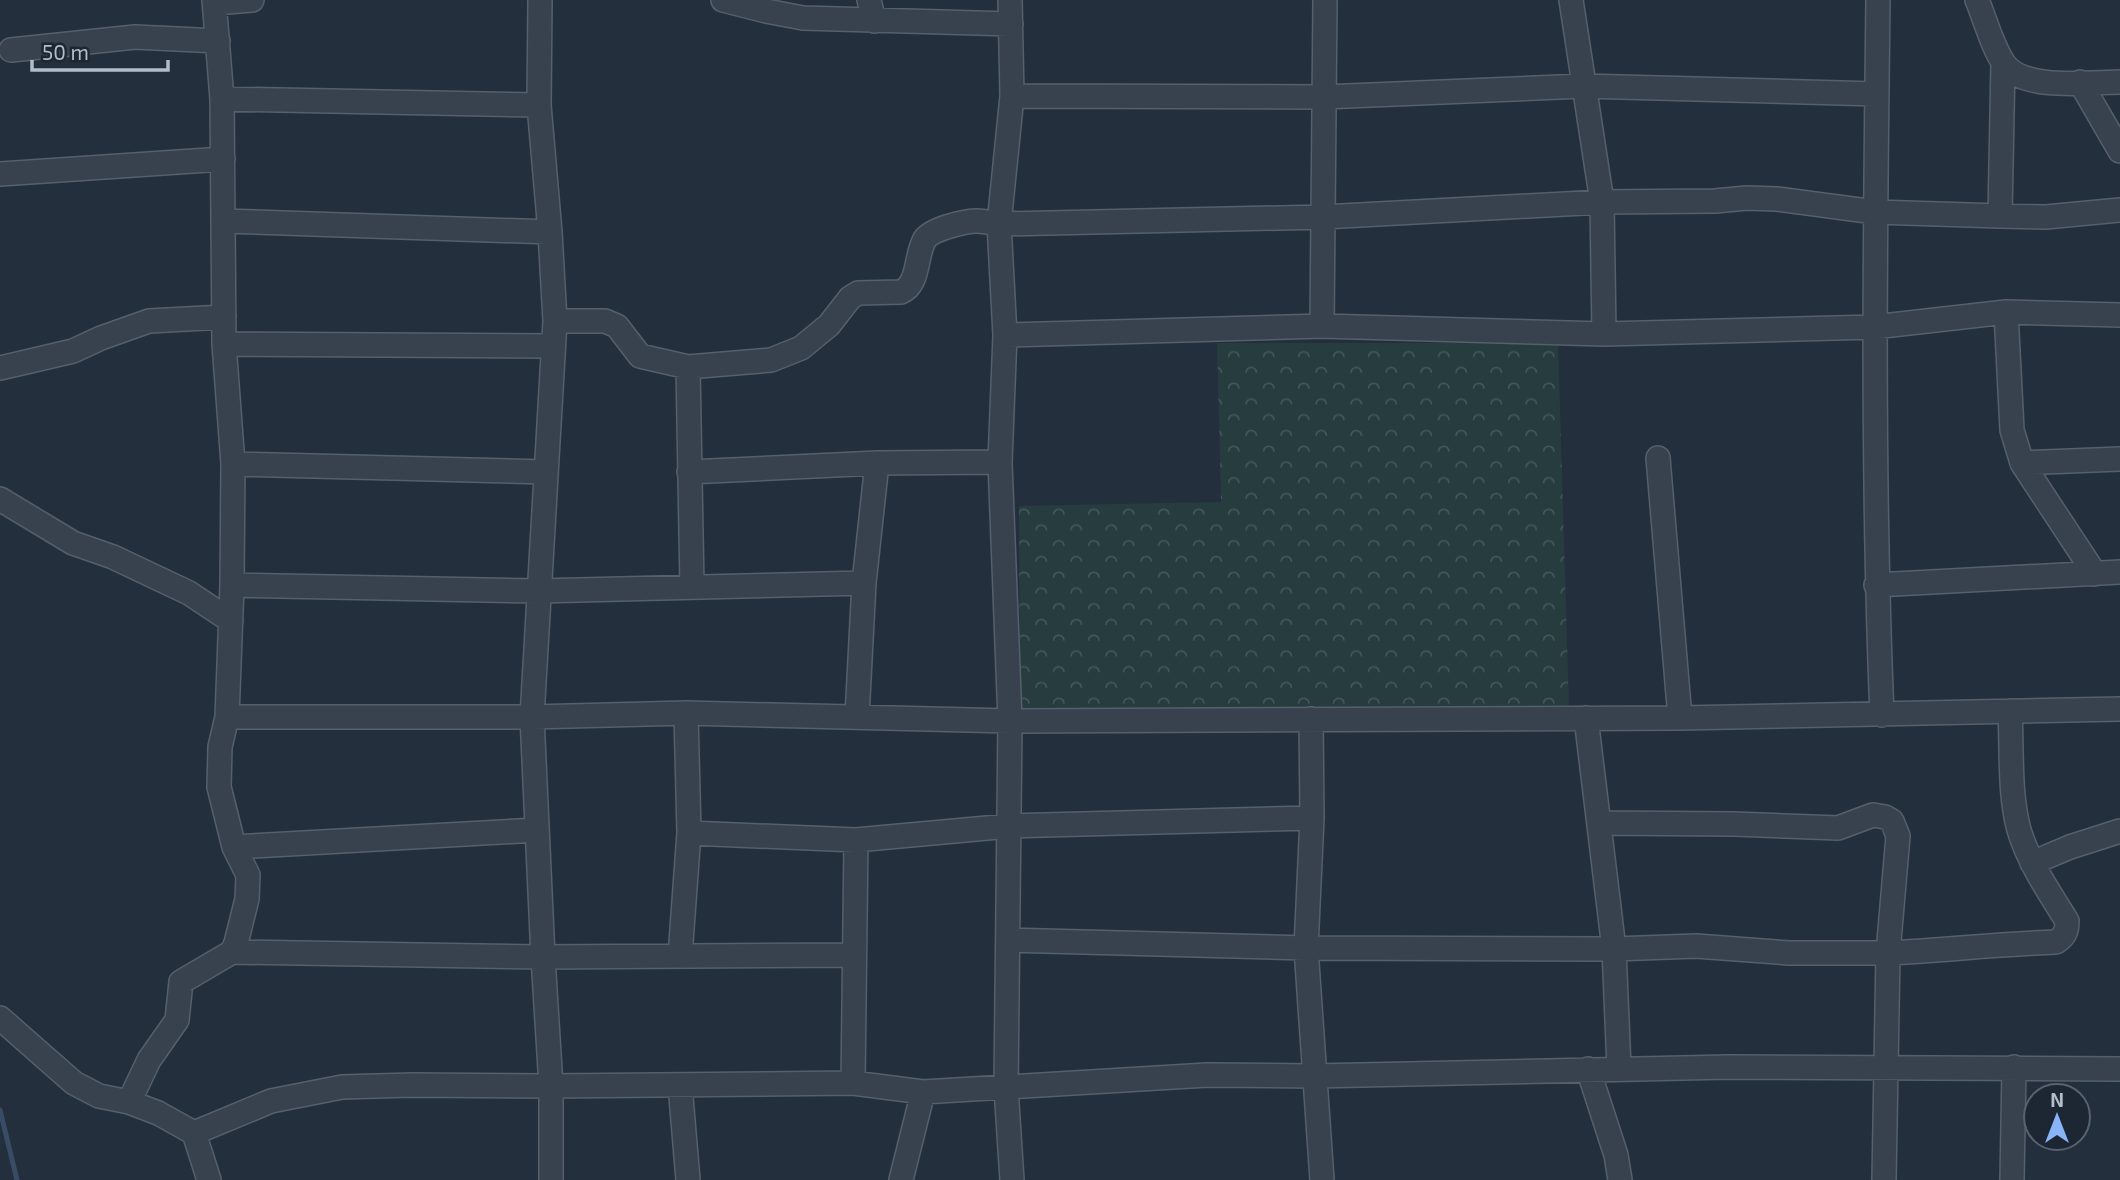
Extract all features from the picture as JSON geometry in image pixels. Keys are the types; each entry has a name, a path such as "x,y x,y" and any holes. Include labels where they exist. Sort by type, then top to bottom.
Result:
{"street":[{"path":"232,952 242,921 247,875 234,847 219,787 220,747 227,717 233,464 224,344 222,99 214,1 251,0"},
{"path":"544,0 539,104 555,321 533,717 542,957 551,1087 551,1180"},
{"path":"723,0 766,12 803,18 872,10 1011,23"},
{"path":"1010,0 1012,96 999,224 1005,335 1000,462 1010,720 1006,1088 1012,1180"},
{"path":"1322,326 1325,0"},
{"path":"1571,0 1602,202 1604,334"},
{"path":"1878,0 1874,327 1876,585 1882,715"},
{"path":"1978,0 2003,62 2011,72 2035,81 2120,82"},
{"path":"11,50 135,37 218,41"},
{"path":"2000,216 2003,62"},
{"path":"2080,82 2120,151"},
{"path":"1012,96 1324,97 1583,86 1877,94"},
{"path":"222,99 539,104"},
{"path":"0,174 223,159"},
{"path":"555,321 605,321 617,326 640,356 688,367 771,360 800,348 829,325 850,298 858,293 907,290 912,285 927,236 935,230 976,221 999,224 1323,217 1602,202 1715,201 1747,198 1875,212 2046,217 2120,210"},
{"path":"223,221 550,232"},
{"path":"1005,335 1322,326 1604,334 1874,327 2006,312 2120,316"},
{"path":"2006,312 2012,430 2022,463 2095,573"},
{"path":"0,368 74,351 149,321 223,317"},
{"path":"224,344 553,346"},
{"path":"688,367 692,587"},
{"path":"1658,458 1680,718"},
{"path":"2022,463 2120,459"},
{"path":"689,472 877,463 1000,462"},
{"path":"857,717 864,583 877,463"},
{"path":"233,464 545,472"},
{"path":"0,499 73,542 113,557 188,593 231,621"},
{"path":"1876,585 2120,572"},
{"path":"232,585 538,591 864,583"},
{"path":"227,717 533,717 686,713 1010,720 1680,718 2120,709"},
{"path":"1007,940 1306,948 1614,949 1696,946 1788,953 1888,953 2056,942 2067,930 2067,921 2032,863 2019,829 2015,805 2010,710"},
{"path":"680,956 689,834 686,713"},
{"path":"1586,718 1601,823 1614,949 1619,1068"},
{"path":"1311,719 1312,817 1306,948 1322,1180"},
{"path":"1601,823 1838,828 1873,815 1892,821 1898,836 1888,953 1884,1180"},
{"path":"689,834 856,840 1009,826 1312,817"},
{"path":"234,847 537,831"},
{"path":"2032,863 2120,831"},
{"path":"853,1083 856,840"},
{"path":"129,1102 149,1060 177,1020 181,982 232,952 542,957 854,956"},
{"path":"0,1018 74,1083 99,1096 129,1102 158,1113 194,1133 209,1180"},
{"path":"2012,1180 2014,1067"},
{"path":"194,1133 271,1101 342,1087 853,1083 923,1092 1207,1075 1314,1076 1619,1068 2120,1069"},
{"path":"1588,1069 1616,1155 1620,1180"},
{"path":"680,1085 688,1180"},
{"path":"901,1180 923,1092"}],"green space":[{"path":"1217,343 1558,343 1569,708 1020,711 1019,506 1221,502"}],"waterway":[{"path":"0,1110 17,1180"}]}
